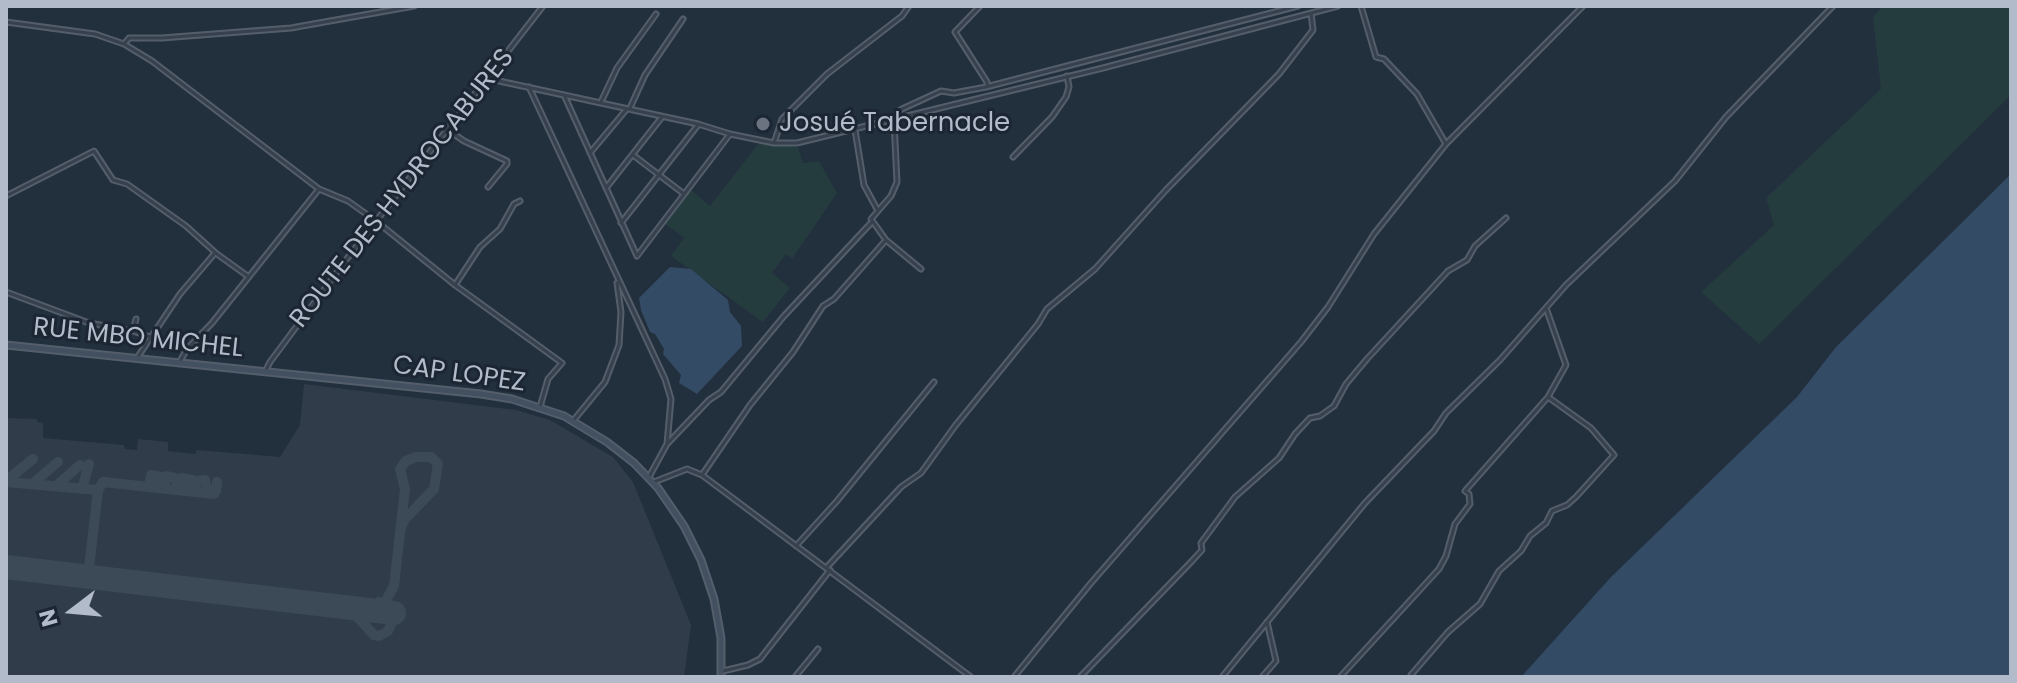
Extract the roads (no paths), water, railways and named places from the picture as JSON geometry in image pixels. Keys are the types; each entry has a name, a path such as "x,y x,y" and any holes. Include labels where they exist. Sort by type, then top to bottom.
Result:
{"street":[{"path":"124,44 129,38 291,28 414,6"},
{"name":"ROUTE DES HYDROCABURES","path":"265,373 270,362 376,221 543,6"},
{"path":"774,143 782,119 827,74 902,16 909,6"},
{"path":"980,6 955,32 987,82 986,87"},
{"path":"667,444 709,400 721,392 784,316 871,223 877,209 891,196 897,182 894,121 897,112 931,94 986,87 1295,6 1295,17"},
{"path":"490,74 499,81 698,124 730,134 774,143 797,143 894,121 1338,6"},
{"path":"1361,6 1376,57 1384,59 1417,94 1446,144"},
{"path":"1014,677 1091,583 1301,342 1328,307 1374,234 1446,144 1583,6"},
{"path":"1222,677 1365,503 1434,431 1446,413 1500,360 1546,308 1675,181 1726,117 1833,6"},
{"path":"721,674 760,659 828,569 901,487 921,473 1047,309 1095,269 1166,190 1279,74 1313,30 1311,13"},
{"path":"600,103 617,68 656,14"},
{"path":"590,153 628,109 645,75 683,19"},
{"path":"6,22 95,34 124,44 152,61 319,189 348,201 376,221 455,285 562,363 548,379 540,407"},
{"path":"1101,58 1103,68"},
{"path":"1013,157 1052,117 1066,97 1069,87 1067,76"},
{"path":"529,87 665,379 671,399 667,444 651,480"},
{"path":"564,95 637,256 730,134"},
{"path":"606,188 662,117"},
{"path":"621,223 698,124"},
{"path":"447,129 464,141 507,161 488,187"},
{"path":"855,130 864,185 877,209"},
{"path":"6,196 94,151 113,180 127,184 174,217 215,253 249,277"},
{"path":"633,154 684,194"},
{"path":"179,363 187,349 212,323 319,189"},
{"path":"455,285 480,247 500,229 514,204 520,201"},
{"path":"1080,677 1202,550 1201,543 1235,497 1279,458 1310,418 1320,416 1334,406 1346,384 1367,359 1448,271 1467,260 1475,246 1506,218"},
{"path":"871,223 921,269"},
{"path":"702,475 823,306 845,288 886,240"},
{"path":"136,359 180,294 215,253"},
{"path":"573,421 605,382 619,345 621,312 616,279"},
{"path":"6,292 89,323 150,337"},
{"path":"1340,677 1439,569 1455,524 1470,504 1469,494 1465,491 1548,397 1566,365 1546,308"},
{"path":"133,331 136,319"},
{"name":"RUE MBO MICHEL","path":"6,345 265,373"},
{"name":"CAP LOPEZ","path":"265,373 489,395 540,407 573,421 616,447 651,480 684,526 708,577 719,627 721,674"},
{"path":"796,546 934,382"},
{"path":"376,384 376,392"},
{"path":"1411,675 1448,632 1480,604 1499,571 1546,523 1552,511 1576,497 1614,455 1591,428 1548,397"},
{"path":"651,480 687,469 702,475 971,677"},
{"path":"1262,677 1276,661 1267,622"},
{"path":"795,677 818,649"}],"water":[{"path":"2011,174 2011,677 1521,677 1611,577 1797,397 1836,347"},
{"path":"670,267 691,269 728,300 730,312 741,326 742,346 697,394 679,383 681,375 663,354 664,349 655,334 650,332 641,310 639,298"}],"place":[{"name":"Josué Tabernacle","path":"763,124"}]}
